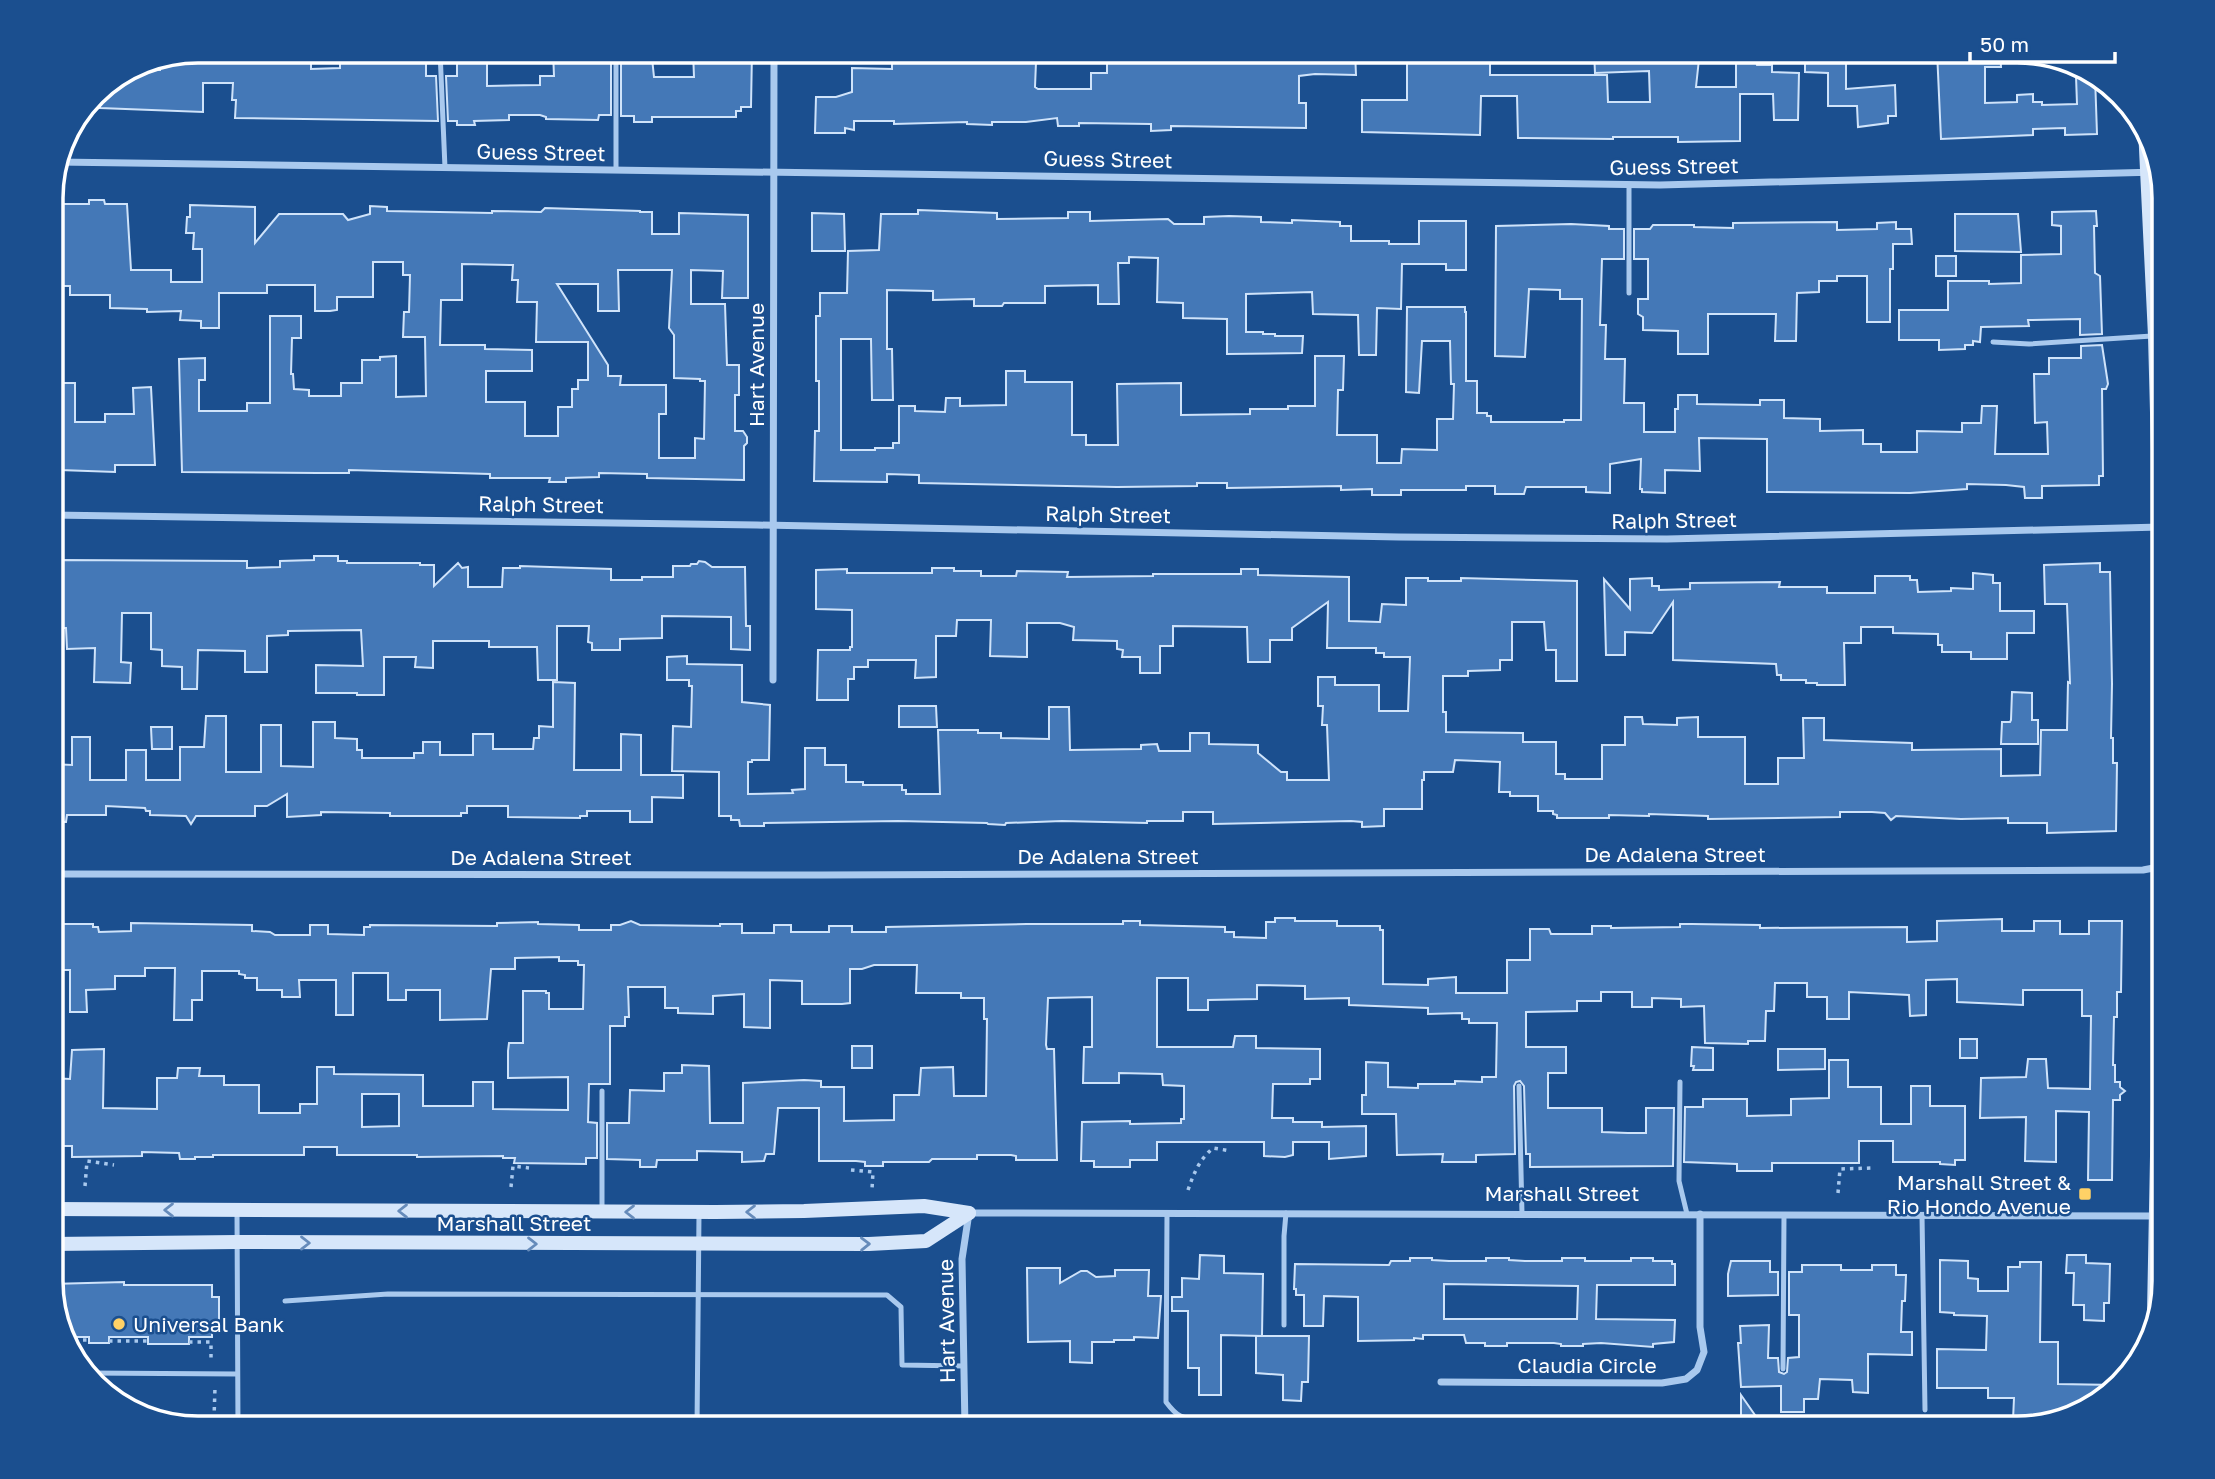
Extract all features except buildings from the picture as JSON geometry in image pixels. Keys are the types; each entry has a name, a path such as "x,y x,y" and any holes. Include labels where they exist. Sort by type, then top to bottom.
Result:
{"street":[{"name":"Hart Avenue","path":"773,680 774,63"},
{"name":"Guess Street","path":"68,162 1629,184 2149,172"},
{"name":"Ralph Street","path":"63,515 1654,539 2152,527"},
{"name":"De Adalena Street","path":"63,874 1017,874 2152,868"},
{"name":"Marshall Street","path":"63,1209 699,1212 924,1206 969,1213 2152,1216"},
{"name":"Hart Avenue","path":"965,1416 962,1259 969,1213"},
{"name":"Marshall Street","path":"63,1244 869,1244 926,1241 969,1213"},
{"name":"Claudia Circle","path":"1441,1382 1662,1383 1686,1379 1697,1370 1704,1352 1700,1327 1700,1214"}],"lane":[{"path":"440,63 444,168"},
{"path":"615,170 616,63"},
{"path":"1629,184 1629,293"},
{"path":"1993,342 2029,344 2152,336"},
{"path":"1679,1083 1679,1169 1687,1214"},
{"path":"1520,1086 1522,1214"},
{"path":"602,1091 602,1211"},
{"path":"237,1210 238,1416"},
{"path":"697,1416 699,1212"},
{"path":"1167,1213 1166,1402 1179,1416"},
{"path":"1284,1325 1286,1213"},
{"path":"1783,1369 1784,1215"},
{"path":"1922,1215 1925,1410"},
{"path":"285,1301 388,1294 887,1295 901,1307 902,1365 964,1366"},
{"path":"100,1373 237,1374"}],"path":[{"path":"1188,1190 1195,1170 1213,1148 1231,1152"},
{"path":"85,1186 87,1161 114,1165"},
{"path":"510,1187 513,1166 529,1168"},
{"path":"1838,1193 1840,1169 1873,1168"},
{"path":"852,1170 873,1172 872,1189"},
{"path":"77,1340 89,1340"},
{"path":"109,1340 148,1341"},
{"path":"189,1342 211,1342 211,1362"},
{"path":"214,1416 215,1384"}],"place":[{"name":"Marshall Street & Rio Hondo Avenue","path":"2085,1194"},
{"name":"Universal Bank","path":"119,1324"}]}
